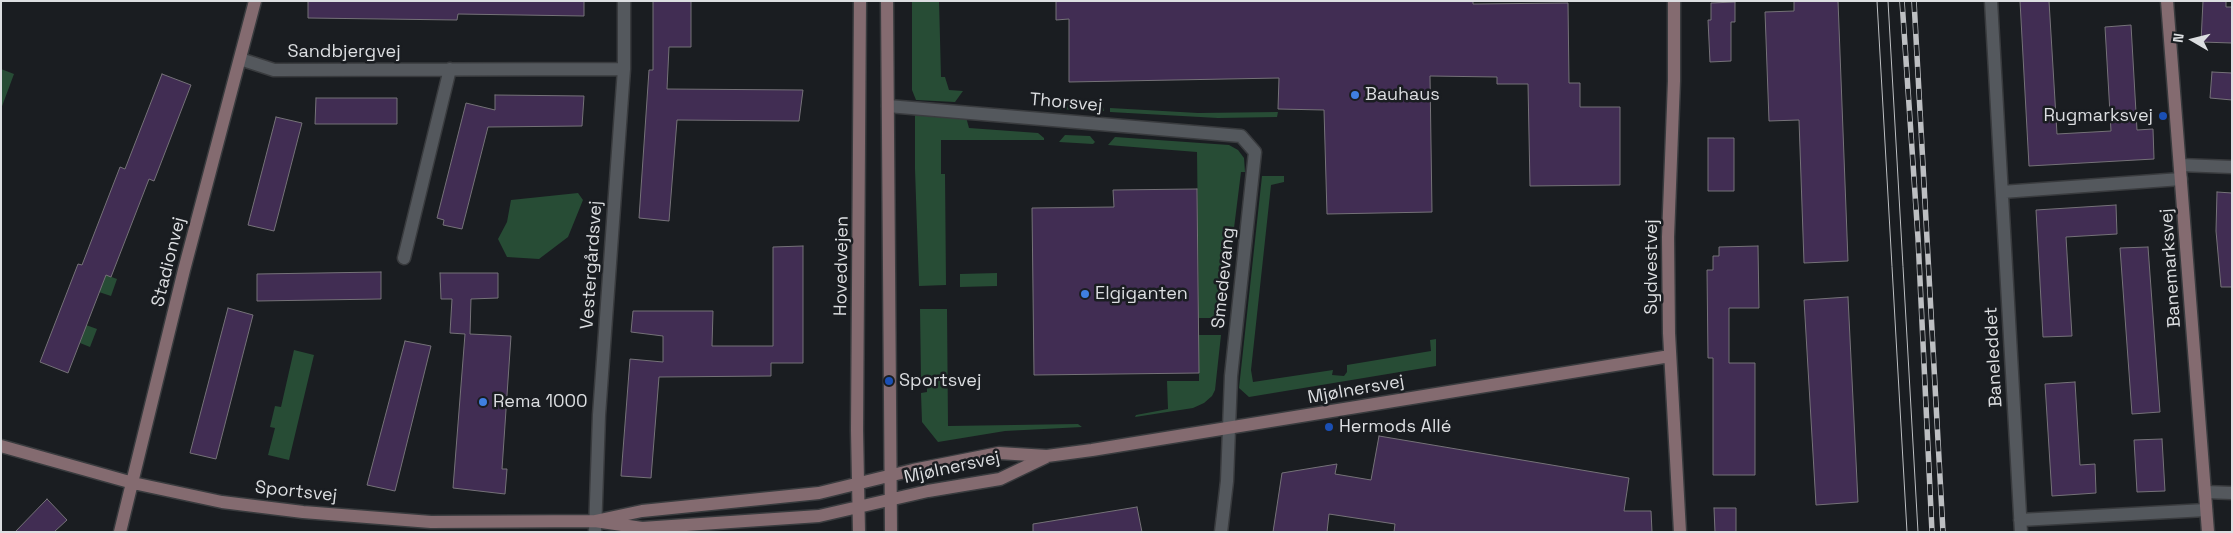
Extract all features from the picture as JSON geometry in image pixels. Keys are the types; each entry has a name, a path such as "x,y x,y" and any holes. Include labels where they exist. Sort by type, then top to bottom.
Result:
{"street":[{"name":"Stadionvej","path":"120,532 184,270 255,1"},
{"name":"Vestergårdsvej","path":"595,526 599,415 624,69 624,1"},
{"name":"Hovedvejen","path":"859,532 860,1"},
{"path":"888,1 891,532"},
{"name":"Sydvestvej","path":"1674,1 1674,80 1668,237 1670,356 1680,532"},
{"name":"Baneleddet","path":"1991,1 2021,526 2206,510"},
{"name":"Banemarksvej","path":"2167,1 2208,532"},
{"name":"Sandbjergvej","path":"240,59 274,70 624,69"},
{"path":"404,258 450,69"},
{"name":"Thorsvej","path":"888,106 1241,136"},
{"name":"Smedevang","path":"1230,429 1231,376 1255,152 1241,136"},
{"path":"2180,165 2232,167"},
{"path":"2002,192 2181,179"},
{"name":"Mjølnersvej","path":"890,476 999,453 1048,456 1230,429 1670,356"},
{"path":"1220,532 1227,481 1230,429"},
{"name":"Sportsvej","path":"1,446 132,483 222,502 303,512 430,522 642,528 819,516 890,500"},
{"name":"Mjølnersvej","path":"890,500 1000,479 1048,456"},
{"name":"Sportsvej","path":"595,526 642,511 819,493 890,476"},
{"path":"2205,492 2232,493"}],"green space":[{"path":"912,1 939,1 941,77 945,77 949,90 963,91 955,102 916,100 912,90"},
{"path":"1,69 14,74 1,109"},
{"path":"1057,97 1069,98 1070,105 1103,107 1104,111 1057,109"},
{"path":"1110,108 1198,113 1278,112 1277,117 1218,118 1110,112"},
{"path":"915,113 966,117 969,128 1038,133 1044,138 1044,140 941,140 941,174 945,174 946,285 919,286"},
{"path":"1065,135 1090,136 1095,142 1093,144 1059,142"},
{"path":"1115,137 1229,145 1238,150 1244,158 1245,172 1241,172 1222,324 1211,329 1211,318 1199,318 1197,152 1108,145"},
{"path":"1262,176 1284,176 1284,182 1271,185 1251,370 1253,382 1333,370 1332,375 1344,376 1347,372 1347,365 1431,351 1430,340 1436,339 1436,366 1249,397 1239,388"},
{"path":"578,193 583,200 568,237 539,259 507,257 498,239 507,222 511,200"},
{"path":"997,273 997,286 960,287 960,274"},
{"path":"106,275 117,279 111,296 99,292"},
{"path":"920,309 947,309 948,426 1078,424 1082,427 1005,431 938,442 922,422 921,393 927,392 927,379 921,378"},
{"path":"86,325 97,329 90,347 80,343"},
{"path":"1199,335 1221,335 1215,390 1212,396 1204,403 1193,408 1135,417 1136,415 1168,409 1167,381 1199,381"},
{"path":"294,350 314,355 289,460 268,455 275,428 270,427 275,406 281,407"}],"building":[{"path":"308,1 584,1 584,16 458,14 457,20 308,18"},
{"path":"653,1 691,1 691,47 669,47 667,89 803,90 799,121 677,120 669,221 639,218 649,70 653,70"},
{"name":"Bauhaus","path":"1056,1 1473,1 1473,4 1568,3 1569,83 1580,83 1580,107 1620,107 1620,185 1530,186 1528,84 1497,84 1497,77 1430,76 1432,212 1327,214 1324,110 1278,109 1279,78 1069,82 1069,19 1056,20"},
{"path":"1794,1 1838,1 1848,261 1804,263 1799,120 1769,121 1765,12 1794,11"},
{"path":"2020,1 2049,1 2057,134 2111,131 2105,27 2131,25 2137,130 2153,129 2154,159 2029,166"},
{"path":"2203,1 2226,1 2226,7 2232,7 2232,43 2201,42"},
{"path":"1735,2 1735,22 1731,22 1731,61 1710,62 1708,20 1711,20 1711,3"},
{"path":"2212,72 2232,73 2232,100 2210,98"},
{"path":"162,74 191,85 154,181 149,179 111,277 106,275 68,373 40,362 78,264 82,265 120,167 125,169"},
{"path":"495,95 584,96 582,126 488,127 462,229 443,225 444,220 437,218 466,103 495,110"},
{"path":"316,98 397,98 397,124 315,124"},
{"path":"276,117 302,123 274,231 248,225"},
{"path":"1708,138 1734,138 1734,191 1708,191"},
{"path":"1197,189 1199,373 1034,375 1032,208 1114,207 1113,190"},
{"path":"2217,192 2232,193 2232,287 2221,287 2216,231"},
{"path":"2116,205 2117,234 2066,237 2072,336 2043,337 2036,210"},
{"path":"803,246 803,363 771,363 771,376 659,377 651,478 621,476 630,359 663,362 663,336 631,332 633,311 713,311 712,346 773,346 773,247"},
{"path":"1758,246 1759,308 1729,308 1729,363 1755,363 1755,475 1713,475 1713,358 1708,358 1707,270 1713,270 1713,256 1719,256 1719,247"},
{"path":"2148,247 2160,412 2132,414 2120,248"},
{"path":"381,272 381,299 257,301 257,274"},
{"name":"Rema 1000","path":"440,273 498,273 498,298 471,299 470,334 511,336 502,469 507,469 505,494 453,488 465,334 450,333 452,299 441,299"},
{"path":"1848,297 1858,502 1816,505 1804,300"},
{"path":"228,308 253,315 216,459 190,453"},
{"path":"405,341 431,346 395,491 367,485"},
{"path":"2075,382 2080,465 2095,464 2096,493 2052,496 2045,384"},
{"path":"1379,436 1629,478 1624,511 1651,511 1652,532 1394,532 1395,524 1329,514 1327,532 1273,532 1282,473 1337,464 1335,474 1371,480"},
{"path":"2162,439 2165,491 2137,492 2134,440"},
{"path":"47,499 67,520 54,532 15,532"},
{"path":"1137,507 1142,532 1033,532 1033,524"},
{"path":"1714,508 1736,508 1736,532 1715,532"}],"tram line":[{"path":"1877,1 1907,532"},
{"path":"1888,1 1918,532"}],"railway":[{"path":"1902,1 1918,238 1932,532"},
{"path":"1914,1 1943,532"}],"place":[{"name":"Bauhaus","path":"1355,95"},
{"name":"Rugmarksvej","path":"2163,116"},
{"name":"Elgiganten","path":"1085,294"},
{"name":"Sportsvej","path":"889,381"},
{"name":"Rema 1000","path":"483,402"},
{"name":"Hermods Allé","path":"1329,427"}]}
